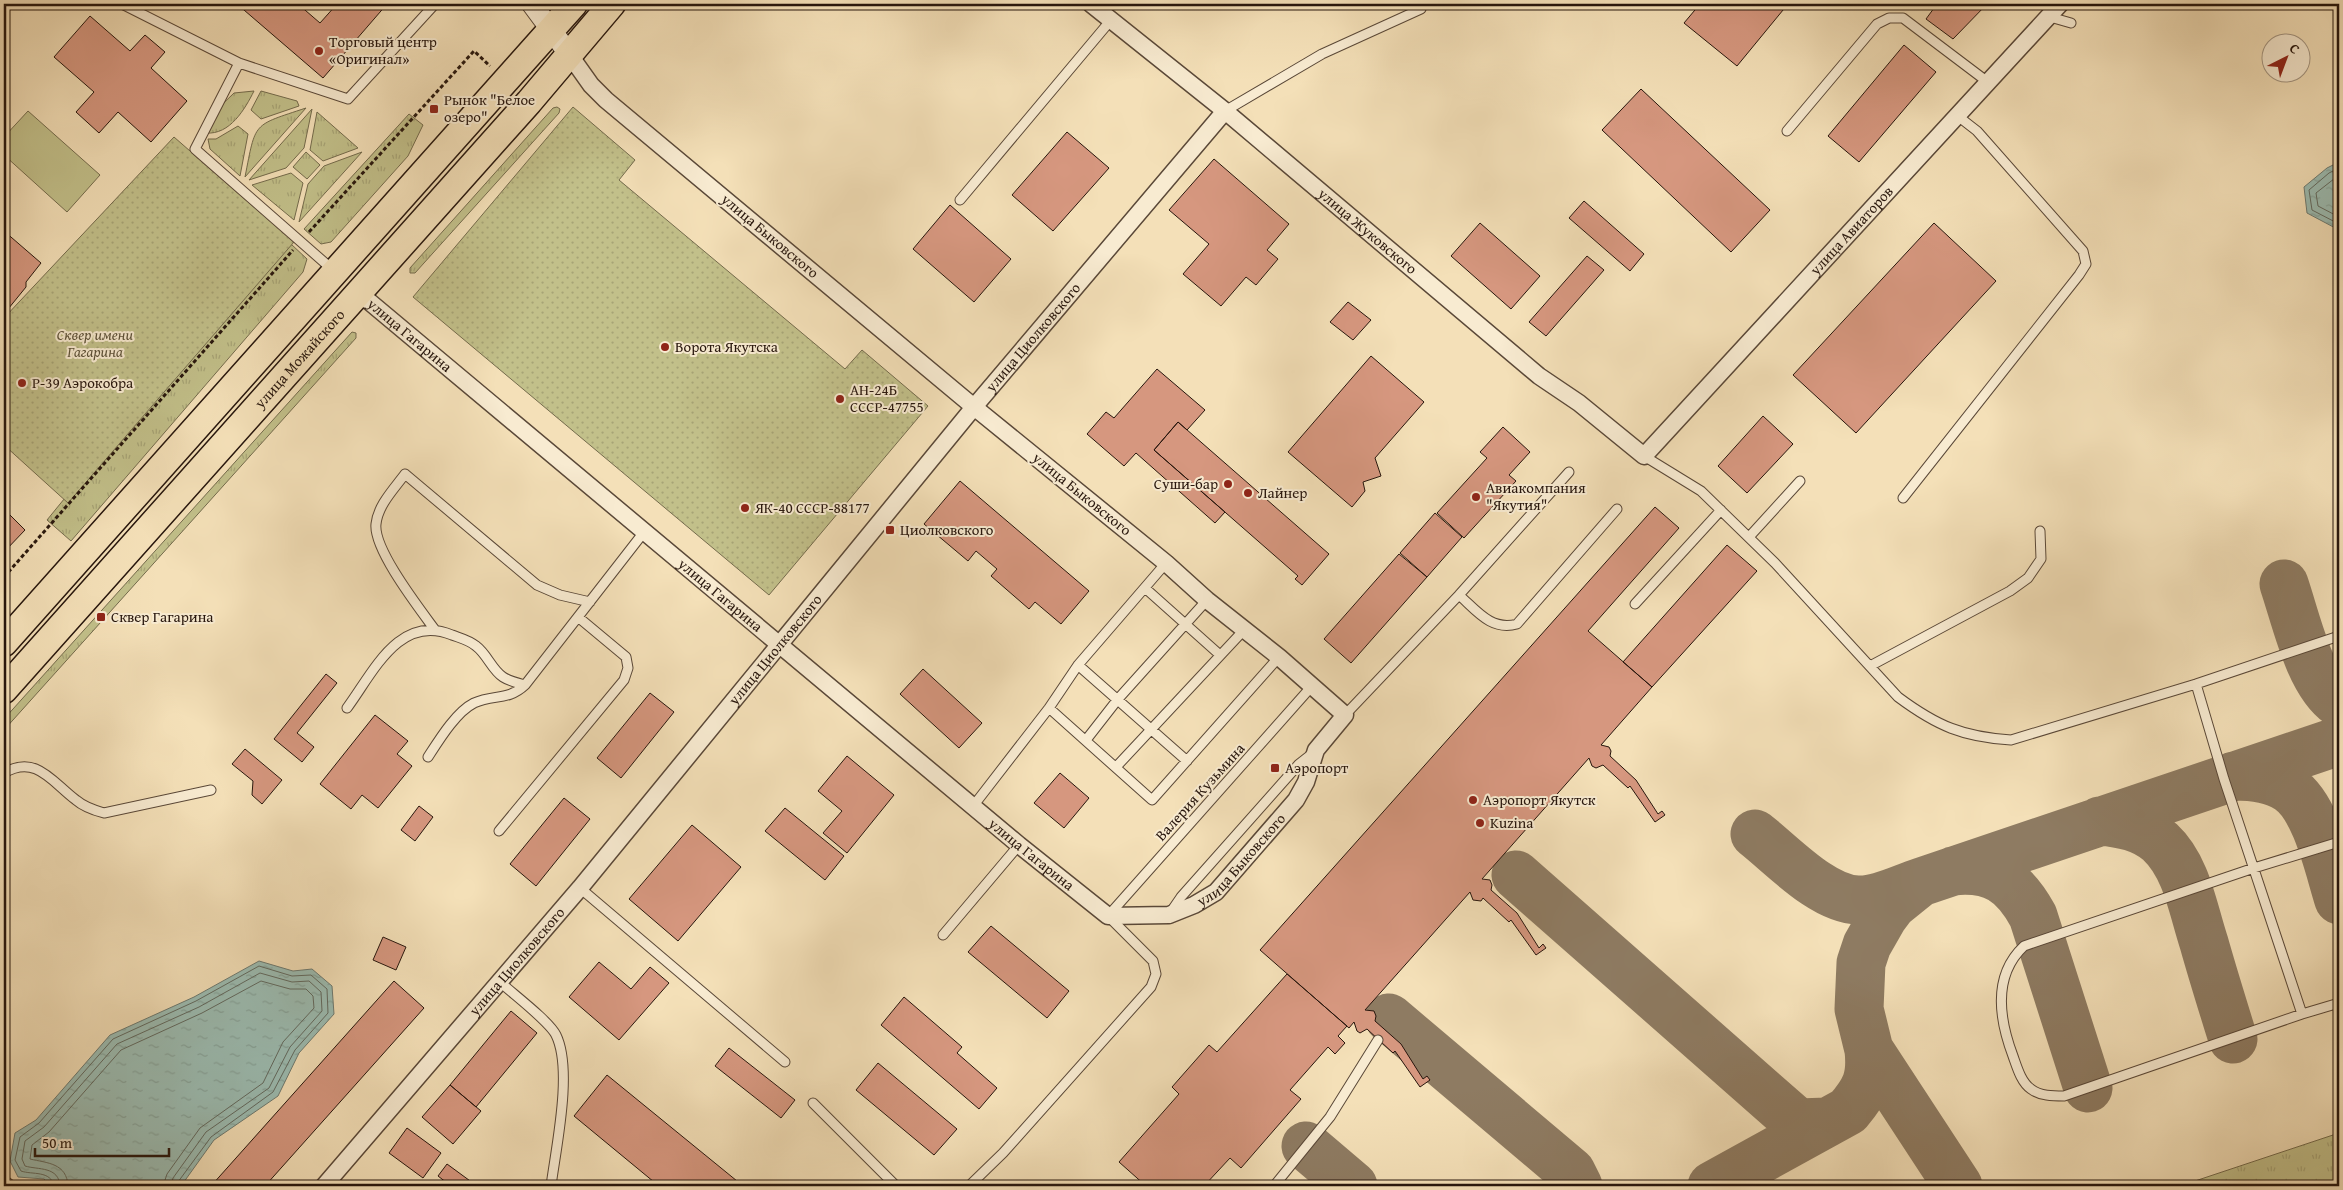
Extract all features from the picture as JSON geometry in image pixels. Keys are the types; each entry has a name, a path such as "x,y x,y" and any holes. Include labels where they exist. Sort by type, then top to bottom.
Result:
{"main road":[{"name":"улица Можайского","path":"4,643 552,31 574,4"},
{"name":"улица Можайского","path":"4,690 529,102 612,4"},
{"name":"улица Гагарина","path":"335,272 359,293"}],"street":[{"path":"532,4 569,54"},
{"name":"улица Жуковского","path":"1091,4 1225,111 1539,376 1579,403 1644,456"},
{"name":"улица Авиаторов","path":"1644,456 1959,117 2060,4"},
{"name":"улица Быковского","path":"569,54 591,85 606,100 974,407 1166,563 1207,600 1279,657 1345,715 1316,750 1306,782 1296,800 1216,892 1194,905 1169,915 1108,916"},
{"name":"улица Циолковского","path":"324,1186 580,888 974,407 1225,111"},
{"name":"улица Гагарина","path":"359,293 780,646 974,805 1019,845 1108,916"}],"lane":[{"path":"122,4 239,63 348,99 435,4"},
{"path":"1225,111 1322,54 1421,8"},
{"path":"2050,17 2071,23"},
{"path":"1786,130 1878,24 1888,18 1903,18 1989,83"},
{"path":"960,200 1111,20"},
{"path":"239,63 195,149 335,272"},
{"path":"1902,498 2079,276 2086,264 2083,251 1977,131 1959,117"},
{"path":"1644,456 1701,491 1749,537 1898,697 1921,714 1950,729 1980,738 2011,740 2196,684 2339,636"},
{"path":"1345,715 1459,595 1569,472"},
{"path":"435,630 389,562 376,536 376,524 380,510 404,474 537,585 560,595 590,602"},
{"path":"1749,537 1800,481"},
{"path":"1459,595 1488,621 1505,627 1517,624 1617,509"},
{"path":"1636,604 1721,510"},
{"path":"1870,666 2010,591 2028,578 2041,560 2040,531"},
{"path":"428,757 448,727 473,704 490,698 509,697 525,685 644,532"},
{"path":"974,805 1049,708 1078,665 1166,563"},
{"path":"1145,588 1220,655"},
{"path":"1086,740 1118,699 1207,600"},
{"path":"499,831 624,680 628,668 626,657 578,616"},
{"path":"347,708 391,647 408,634 427,629 473,643 485,653 503,677 525,685"},
{"path":"1116,767 1244,630"},
{"path":"1049,708 1152,800 1279,657"},
{"path":"1078,665 1187,761"},
{"path":"2196,684 2302,1014"},
{"name":"Валерия Кузьмина","path":"1108,916 1312,686"},
{"path":"1169,915 1181,897 1299,764 1316,750"},
{"path":"4,773 15,767 27,766 47,774 87,808 104,813 211,790"},
{"path":"2339,842 2254,868 2188,892 2024,946 2012,958 2002,988 2000,1011 2018,1072 2031,1089 2047,1096 2064,1096 2339,1003"},
{"path":"943,935 1019,845"},
{"path":"580,888 785,1062"},
{"path":"969,1186 1003,1152 1151,987 1156,974 1153,960 1108,916"},
{"path":"500,982 555,1034 563,1058 563,1086 551,1186"},
{"path":"1274,1186 1330,1118 1378,1040"},
{"path":"813,1103 896,1186"},
{"path":"4,1180 12,1186"}],"path":[{"path":"4,577 300,242 474,51 505,82"}],"green space":[{"path":"254,91 236,120 222,130 215,133 206,133 206,120 234,93"},
{"path":"261,91 297,101 299,106 261,119 251,110"},
{"path":"557,107 560,109 559,113 415,273 410,273 410,268 553,108"},
{"name":"Ворота Якутска","path":"573,107 635,160 619,180 845,369 862,350 928,406 769,595 413,297"},
{"path":"306,108 245,177 252,145 259,128 275,118"},
{"path":"312,109 304,148 286,168 249,180"},
{"path":"28,111 100,175 67,212 4,155 4,137"},
{"path":"317,112 358,148 323,161 310,150"},
{"path":"409,114 423,125 408,156 331,242 321,244 304,229"},
{"path":"238,126 248,134 240,176 210,149 208,139 216,139"},
{"name":"Сквер имени Гагарина","path":"174,137 294,242 68,503 4,445 4,318"},
{"path":"306,152 320,165 307,179 293,167"},
{"path":"362,152 299,222 308,184 324,166"},
{"path":"291,173 303,183 294,220 252,185"},
{"path":"291,244 307,259 303,272 71,541 47,520 78,482"},
{"path":"352,332 356,333 356,338 4,730 4,719"},
{"path":"2339,1133 2339,1186 2180,1186"}],"water":[{"path":"2339,162 2339,230 2307,213 2304,187 2327,168"},
{"path":"259,961 293,971 312,969 332,986 334,1014 299,1053 278,1096 214,1140 181,1186 51,1186 44,1179 18,1177 10,1161 15,1133 36,1120 110,1035 194,997"}],"building":[{"name":"Торговый центр «Оригинал»","path":"237,4 298,4 320,23 337,4 387,4 323,78"},
{"path":"1700,4 1788,4 1737,66 1684,23"},
{"path":"1937,4 1987,4 1953,39 1926,19"},
{"path":"90,16 130,51 145,35 165,52 151,68 187,101 151,142 118,112 99,133 76,112 94,92 54,57"},
{"path":"1904,45 1936,72 1859,162 1828,136"},
{"path":"1641,89 1770,210 1731,252 1602,130"},
{"path":"1067,132 1109,168 1053,231 1012,195"},
{"path":"1214,159 1289,224 1267,250 1278,259 1256,285 1246,277 1221,306 1183,274 1209,244 1169,210"},
{"path":"1584,201 1644,254 1630,271 1569,218"},
{"path":"950,205 1011,259 974,302 913,249"},
{"path":"1480,223 1540,276 1511,309 1451,256"},
{"path":"1934,223 1996,281 1856,433 1793,375"},
{"path":"4,231 41,263 26,282 26,287 4,314"},
{"path":"1587,256 1604,270 1546,336 1529,322"},
{"path":"1348,302 1371,320 1353,340 1330,322"},
{"path":"1371,356 1424,402 1375,458 1381,476 1363,482 1365,491 1352,507 1288,452"},
{"path":"1157,369 1205,410 1187,430 1178,422 1154,450 1225,512 1215,523 1136,453 1124,466 1087,434 1106,412 1114,418"},
{"path":"1763,416 1793,444 1747,493 1718,466"},
{"path":"1178,422 1329,554 1302,585 1295,579 1298,576 1154,450"},
{"name":"Авиакомпания \"Якутия\"","path":"1503,427 1530,452 1509,475 1516,481 1464,538 1437,513 1487,458 1480,452"},
{"path":"960,481 1089,591 1061,624 1035,602 1029,609 991,576 997,569 976,551 968,561 924,524"},
{"name":"Аэропорт Якутск","path":"1655,507 1679,528 1588,631 1652,687 1601,745 1609,747 1611,751 1610,756 1636,780 1658,814 1662,811 1665,815 1655,822 1630,786 1628,788 1603,765 1596,768 1592,766 1589,758 1482,879 1490,880 1491,890 1517,913 1539,948 1543,944 1546,948 1536,955 1511,920 1509,922 1483,898 1481,901 1473,900 1470,892 1365,1010 1374,1011 1375,1021 1401,1044 1423,1079 1427,1076 1430,1080 1420,1087 1395,1051 1393,1053 1367,1029 1360,1033 1357,1031 1354,1022 1349,1028 1260,950"},
{"path":"8,513 25,530 4,552 4,517"},
{"path":"1435,513 1462,537 1427,577 1400,553"},
{"path":"1727,545 1757,571 1652,687 1623,662"},
{"path":"1399,554 1427,577 1351,663 1324,639"},
{"path":"923,669 982,723 959,748 900,694"},
{"path":"326,674 337,683 297,733 314,747 302,762 274,739"},
{"path":"650,693 674,712 621,778 597,758"},
{"path":"375,715 408,741 397,754 412,766 378,808 362,795 351,809 320,784"},
{"path":"245,749 282,780 262,804 252,795 253,781 232,764"},
{"path":"847,756 894,795 847,853 823,833 842,811 818,791"},
{"path":"1060,773 1089,798 1064,828 1034,803"},
{"path":"564,798 590,819 536,886 510,864"},
{"path":"419,806 433,817 415,841 401,830"},
{"path":"785,808 844,856 825,880 765,831"},
{"path":"692,825 741,867 678,941 629,899"},
{"path":"991,926 1069,991 1047,1018 968,952"},
{"path":"383,937 406,947 396,970 373,960"},
{"path":"599,962 631,989 650,967 669,983 619,1040 569,997"},
{"path":"1287,974 1347,1026 1338,1036 1345,1043 1335,1054 1328,1047 1290,1090 1301,1099 1241,1168 1230,1158 1204,1186 1146,1186 1119,1162 1179,1094 1172,1087 1209,1045 1217,1052"},
{"path":"394,981 424,1008 265,1186 211,1186"},
{"path":"904,997 962,1047 957,1053 997,1088 979,1109 881,1025"},
{"path":"511,1011 537,1033 476,1107 450,1085"},
{"path":"729,1048 795,1100 781,1118 715,1066"},
{"path":"878,1063 957,1129 934,1155 856,1090"},
{"path":"607,1075 737,1181 733,1186 651,1186 654,1182 574,1116"},
{"path":"450,1085 481,1111 453,1144 422,1117"},
{"path":"407,1128 441,1153 423,1178 389,1153"},
{"path":"447,1164 477,1186 451,1186 438,1176"}],"taxiway":[{"path":"2284,584 2312,665 2319,680 2339,703"},
{"path":"1755,834 1817,884 1844,898 1866,900 1890,894 2339,741"},
{"path":"2234,776 2270,780 2283,785 2299,798 2307,810 2321,840 2339,900"},
{"path":"2100,821 2124,825 2147,833 2160,842 2177,864 2188,889 2233,1039"},
{"path":"1953,871 1980,871 1991,874 2010,885 2026,904 2033,916 2088,1088"},
{"path":"1516,875 1791,1117 1799,1123 1827,1122"},
{"path":"1918,884 1892,905 1867,945 1861,963 1859,1009 1869,1050 1958,1186"},
{"path":"1389,1018 1571,1172 1578,1186"},
{"path":"1712,1186 1848,1111 1859,1097 1866,1083 1870,1068 1869,1050"},
{"path":"1306,1146 1353,1186"}],"place":[{"name":"Торговый центр «Оригинал»","path":"319,51"},
{"name":"Рынок \"Белое озеро\"","path":"434,109"},
{"name":"Ворота Якутска","path":"665,347"},
{"name":"P-39 Аэрокобра","path":"22,383"},
{"name":"АН-24Б СССР-47755","path":"840,399"},
{"name":"Суши-бар","path":"1228,484"},
{"name":"Лайнер","path":"1248,493"},
{"name":"Авиакомпания \"Якутия\"","path":"1476,497"},
{"name":"ЯК-40 СССР-88177","path":"745,508"},
{"name":"Циолковского","path":"890,530"},
{"name":"Сквер Гагарина","path":"101,617"},
{"name":"Аэропорт","path":"1275,768"},
{"name":"Аэропорт Якутск","path":"1473,800"},
{"name":"Kuzina","path":"1480,823"}]}
